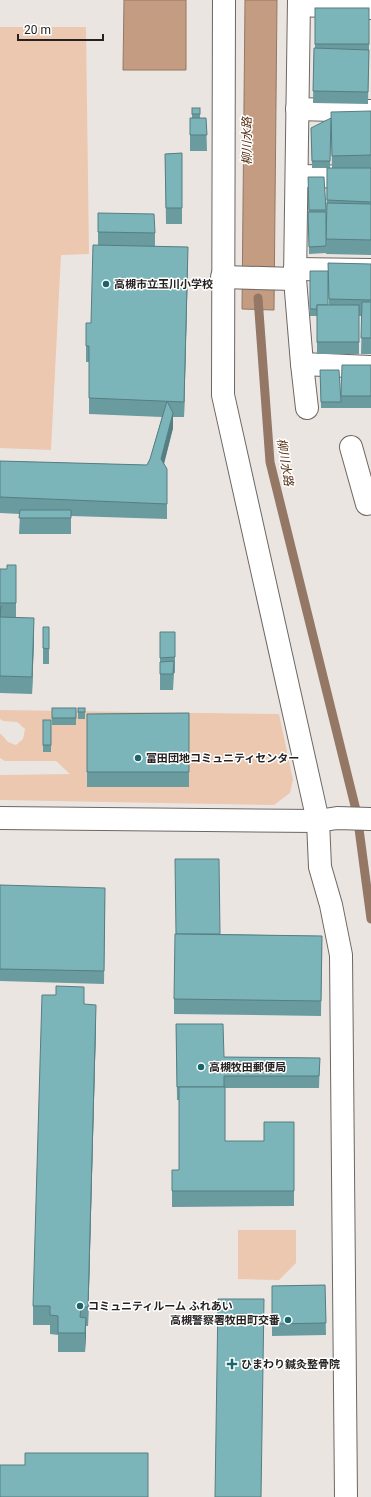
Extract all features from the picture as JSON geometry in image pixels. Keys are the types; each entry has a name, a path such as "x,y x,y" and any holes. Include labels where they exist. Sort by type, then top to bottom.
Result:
{"street":[{"path":"224,0 222,277 223,395 327,820 320,867 332,905 341,955 346,1497"},
{"path":"307,408 302,364 296,274 299,3 371,8"},
{"path":"298,109 371,111"},
{"path":"297,176 371,177"},
{"path":"222,277 371,270"},
{"path":"302,364 371,367"},
{"path":"351,447 370,508"},
{"path":"0,818 371,819"}],"shaded area":[{"path":"0,27 86,27 89,254 61,255 51,450 0,448"},
{"path":"0,710 279,714 293,780 290,793 274,805 0,800 0,775 70,774 56,761 5,761 0,758 0,734 8,742 16,745 23,739 25,729 17,722 3,721 0,719"},
{"path":"238,1230 296,1230 296,1263 279,1280 238,1279"}],"water":[{"path":"124,0 186,0 186,70 123,70"},
{"path":"245,0 277,0 274,310 242,309"}],"building":[{"path":"315,8 369,8 369,44 315,44"},
{"path":"314,48 369,50 368,92 313,91"},
{"path":"192,108 200,108 200,114 192,114"},
{"path":"371,111 371,155 332,156 331,112"},
{"path":"190,118 206,118 207,135 190,135"},
{"path":"331,118 330,161 312,161 311,128"},
{"path":"182,153 182,208 166,208 165,154"},
{"path":"327,168 371,168 371,202 327,200"},
{"path":"308,177 324,177 326,210 309,210"},
{"path":"327,203 371,204 371,240 326,239"},
{"path":"308,212 326,212 326,246 309,247"},
{"path":"98,213 154,214 155,233 98,232"},
{"path":"93,245 188,247 184,402 89,398 89,346 86,346 86,323 91,323"},
{"path":"328,263 371,264 371,300 329,299"},
{"path":"310,271 328,271 328,305 317,305 317,309 310,309"},
{"path":"362,302 371,302 371,338 361,338"},
{"path":"317,305 359,305 359,342 317,342"},
{"path":"342,365 371,365 371,396 341,396"},
{"path":"320,370 339,370 341,402 321,402"},
{"path":"167,401 173,413 161,459 167,469 167,504 0,497 0,461 147,465"},
{"path":"20,510 71,510 71,518 19,518"},
{"path":"7,565 16,565 16,603 0,603 0,569 7,569"},
{"path":"0,617 34,618 32,677 0,676"},
{"path":"43,627 49,627 49,649 43,648"},
{"path":"160,632 175,632 175,657 160,658"},
{"path":"174,661 173,674 160,674 160,662"},
{"path":"52,708 76,708 76,718 52,718"},
{"path":"78,708 85,708 85,712 78,712"},
{"name":"富田団地コミュニティセンター","path":"189,713 189,772 87,772 87,714"},
{"path":"43,720 51,720 51,745 43,745"},
{"path":"175,859 219,859 220,934 176,934"},
{"path":"0,885 105,888 104,971 0,969"},
{"path":"175,934 322,936 321,1001 174,999"},
{"path":"56,986 84,987 84,1004 96,1005 88,1307 81,1307 80,1317 86,1318 85,1333 58,1333 58,1316 50,1315 50,1306 33,1306 42,995 56,995"},
{"path":"176,1024 223,1024 224,1057 320,1058 319,1076 224,1076 224,1087 177,1087"},
{"path":"179,1087 225,1087 225,1141 264,1141 264,1122 294,1122 294,1191 172,1191 172,1170 179,1170"},
{"path":"325,1285 326,1323 272,1324 272,1286"},
{"path":"218,1299 264,1299 261,1497 215,1497"},
{"path":"25,1453 148,1453 148,1497 0,1497 0,1465 25,1465"}],"waterway":[{"name":"柳川水路","path":"258,298 270,462 357,814 371,919"}],"place":[{"name":"高槻市立玉川小学校","path":"106,284"},
{"name":"富田団地コミュニティセンター","path":"138,758"},
{"name":"高槻牧田郵便局","path":"201,1067"},
{"name":"コミュニティルーム ふれあい","path":"80,1306"},
{"name":"高槻警察署牧田町交番","path":"288,1320"},
{"name":"ひまわり鍼灸整骨院","path":"232,1364"}]}
